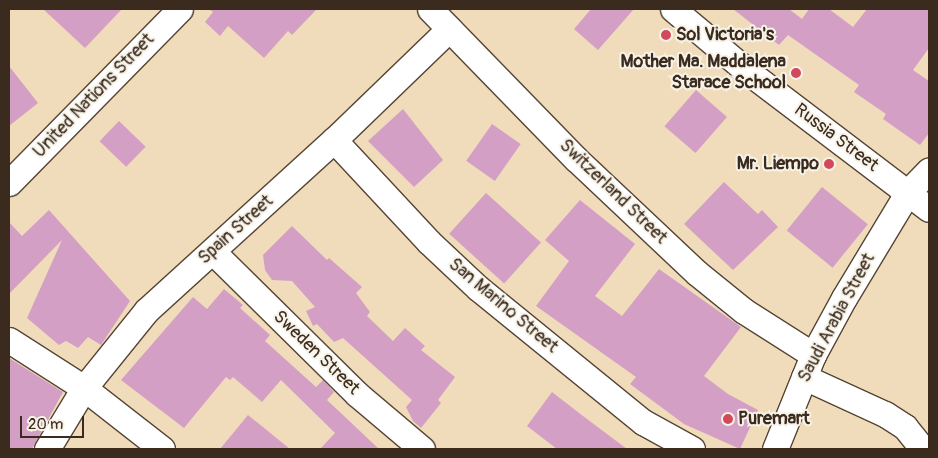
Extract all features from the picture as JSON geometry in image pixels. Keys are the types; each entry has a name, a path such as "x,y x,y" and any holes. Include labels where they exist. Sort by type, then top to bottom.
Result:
{"street":[{"name":"United Nations Street","path":"9,183 180,9"},
{"name":"Switzerland Street","path":"430,9 576,158 697,273 809,366 905,427 923,449"},
{"name":"Russia Street","path":"673,9 747,71 929,209"},
{"name":"Spain Street","path":"47,449 84,388 147,310 334,140 448,29"},
{"name":"San Marino Street","path":"334,140 429,242 478,288 643,422 692,449"},
{"name":"Saudi Arabia Street","path":"775,449 809,366 908,192 929,170"},
{"name":"Sweden Street","path":"213,252 357,394 422,449"},
{"path":"9,340 84,388 162,449"}],"building":[{"path":"43,9 122,9 85,48"},
{"path":"209,9 317,9 292,35 288,31 264,58 228,26 220,36 205,22 213,12"},
{"path":"591,9 634,9 598,50 574,29"},
{"path":"733,9 789,9 802,19 809,9 829,9 853,27 867,9 929,9 929,48 913,70 929,81 929,133 920,145 883,119 886,114 854,92 859,85 788,35 779,45"},
{"path":"9,66 38,103 9,126"},
{"path":"696,90 727,117 695,153 665,126"},
{"path":"403,109 443,160 414,187 368,141"},
{"path":"119,121 146,147 126,167 100,141"},
{"path":"492,124 521,144 495,181 466,161"},
{"path":"724,182 758,214 762,210 778,227 733,270 684,224"},
{"path":"822,187 868,224 833,268 787,231"},
{"path":"486,193 541,243 504,283 449,234"},
{"path":"580,200 635,244 595,296 622,316 659,269 741,327 704,376 728,394 758,410 740,449 684,424 630,384 636,377 536,306 569,261 545,240"},
{"path":"49,210 130,301 101,345 88,337 78,348 66,341 59,345 27,318 62,240 9,294 9,222 22,236"},
{"path":"292,226 327,260 329,258 362,287 356,293 370,312 367,316 393,341 405,328 425,346 421,350 455,377 438,400 441,403 421,428 413,421 406,407 412,400 343,338 334,342 317,324 313,326 306,311 315,307 292,281 272,280 265,270 263,255"},
{"path":"224,289 243,305 240,308 270,335 265,341 316,387 323,380 334,392 327,400 379,449 320,449 335,433 281,380 262,402 233,377 230,380 226,377 184,428 121,380 193,297 207,309"},
{"path":"9,358 63,392 32,449 9,449"},
{"path":"552,392 627,449 557,449 527,426"},
{"path":"248,415 290,449 220,449"}],"place":[{"name":"Sol Victoria's","path":"666,35"},
{"name":"Mother Ma. Maddalena Starace School","path":"796,73"},
{"name":"Mr. Liempo","path":"829,164"},
{"name":"Puremart","path":"728,419"}]}
